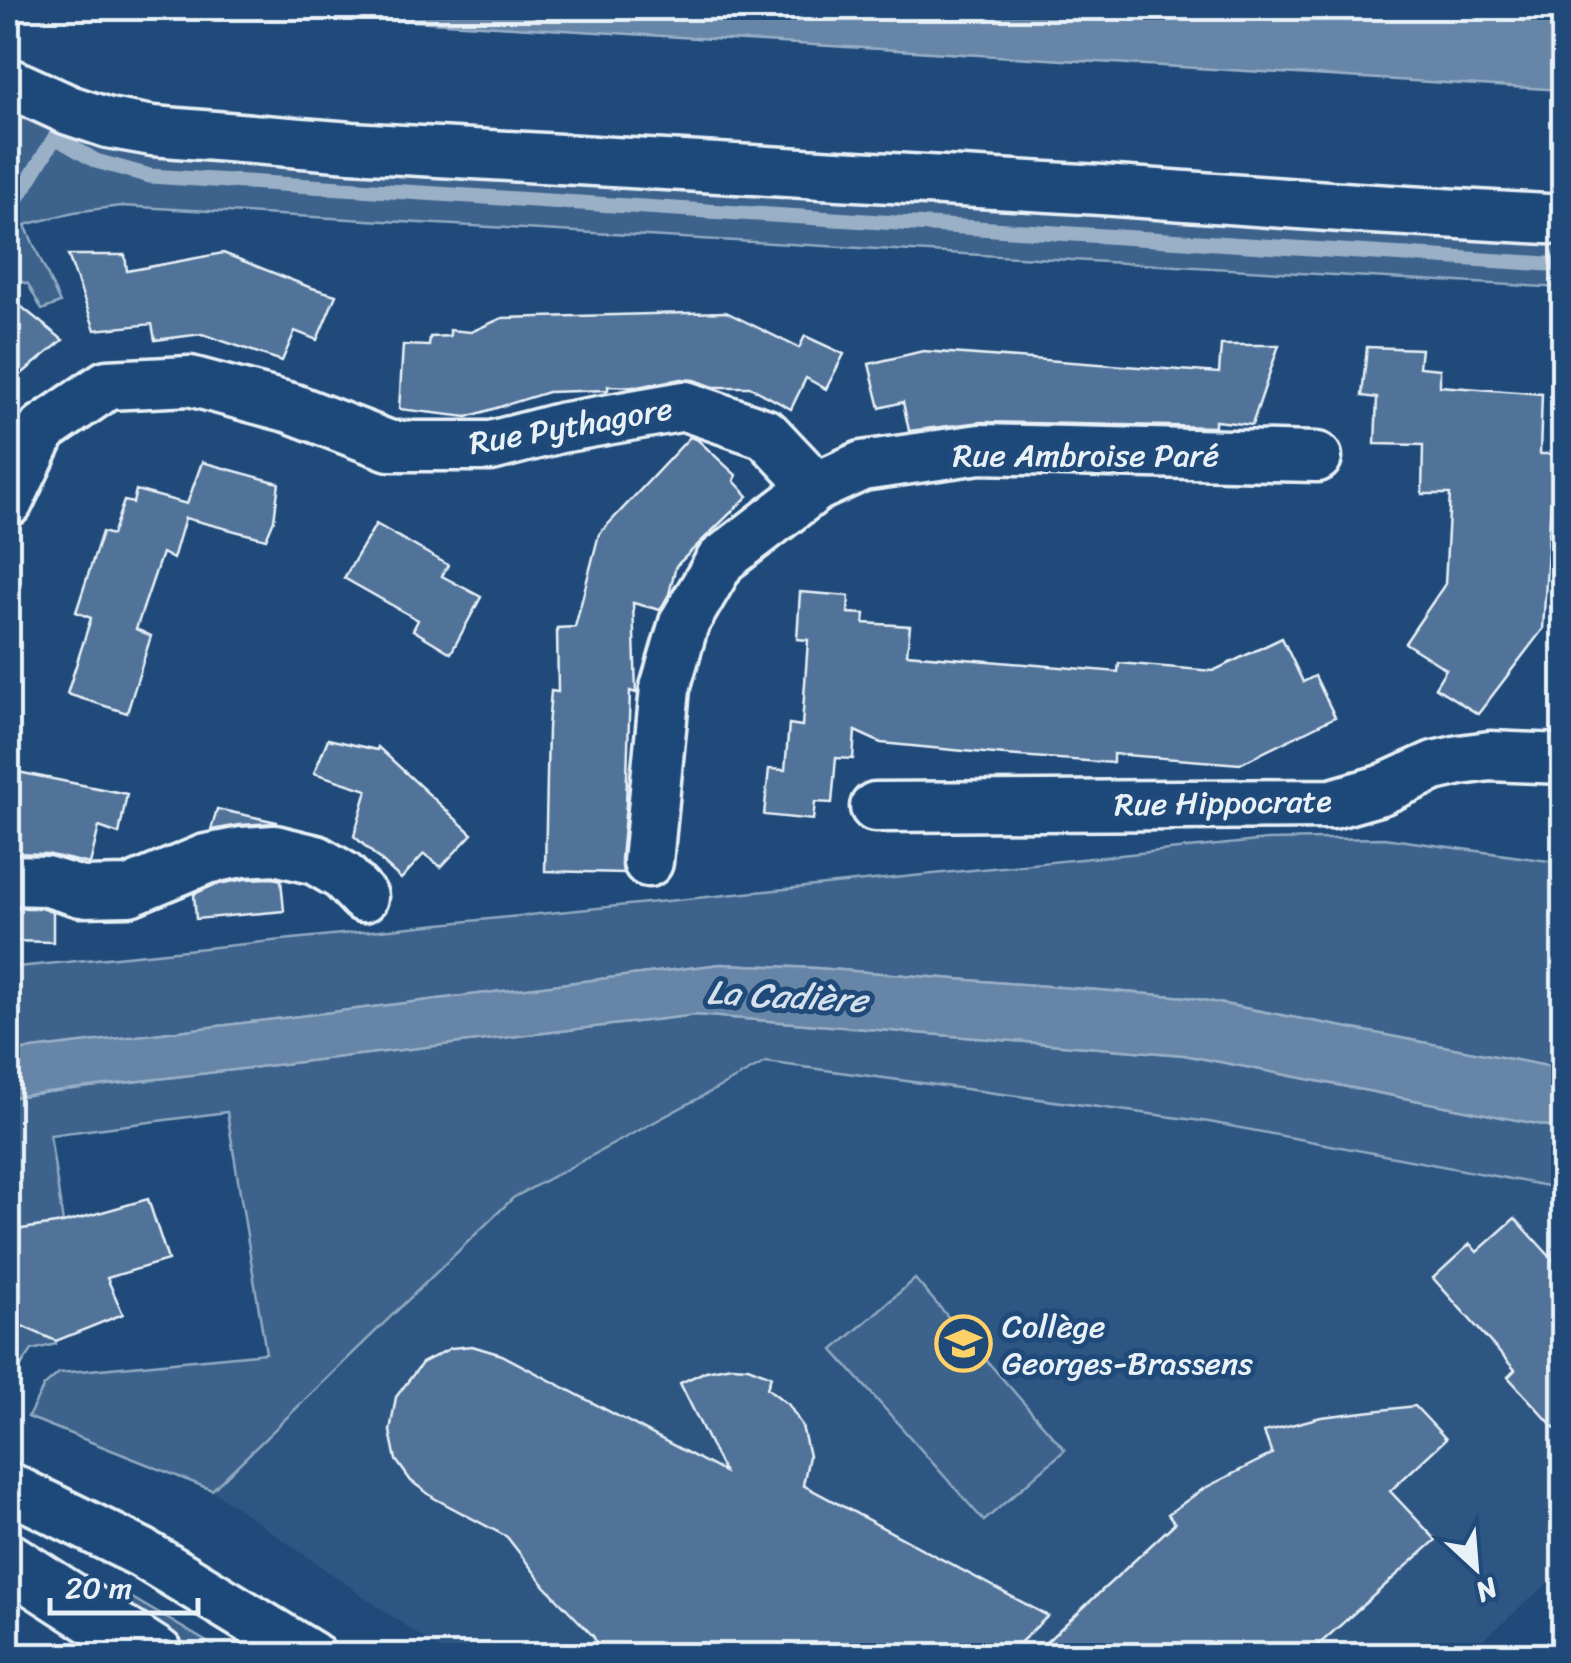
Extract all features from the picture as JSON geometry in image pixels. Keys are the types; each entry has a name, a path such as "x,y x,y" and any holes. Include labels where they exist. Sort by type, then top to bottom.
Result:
{"street":[{"path":"8,82 69,110 152,131 371,148 1564,220"},
{"name":"Rue Pythagore","path":"8,502 43,429 107,385 190,381 290,408 390,446 490,446 560,428 685,406 766,434 816,486"},
{"name":"Rue Ambroise Paré","path":"648,862 665,688 684,624 721,560 816,486 862,466 980,449 1316,457"},
{"name":"Rue Hippocrate","path":"875,807 1332,804 1382,790 1434,766 1460,760 1490,756 1564,759"},
{"path":"8,880 46,882 81,892 129,891 206,859 276,850 316,860 343,876 363,896"},
{"path":"8,1487 142,1553 311,1656"},
{"path":"8,1560 156,1656"}],"shaded area":[{"path":"8,103 1564,237 1563,288 121,206 74,212 25,225 60,303 42,310 28,284 8,277"},
{"path":"1384,838 1563,863 1563,1069 1187,997 721,964 8,1052 8,968 1267,840"},
{"path":"696,1015 1184,1055 1563,1129 1563,1189 1209,1122 766,1062 513,1198 212,1490 28,1417 44,1386 59,1373 266,1353 227,1112 50,1135 63,1223 8,1231 8,1098"},
{"name":"Collège Georges-Brassens","path":"766,1062 1209,1122 1563,1189 1563,1570 1466,1655 447,1655 212,1490 513,1198"},
{"path":"915,1279 1065,1450 984,1521 833,1350"},
{"path":"8,1320 56,1341 32,1350 11,1381 8,1379"},
{"path":"122,1592 229,1655 198,1655 118,1604"}],"water":[{"path":"1563,8 1563,90 231,10"},
{"name":"La Cadière","path":"721,964 1187,997 1563,1069 1563,1129 1184,1055 696,1015 8,1098 8,1052"}],"building":[{"path":"223,253 336,295 317,340 295,331 282,361 202,334 155,340 152,324 95,330 68,255 125,255 127,271"},
{"path":"8,296 63,340 8,385"},
{"path":"726,312 799,348 805,336 844,354 826,389 806,378 791,409 750,387 714,387 681,379 637,387 608,386 608,390 548,392 467,417 399,409 403,345 429,346 430,337 450,336 450,330 471,332 502,318"},
{"path":"1221,345 1279,345 1252,425 1215,421 1215,427 981,422 909,431 903,402 880,408 869,364 923,351 1219,373"},
{"path":"1367,347 1421,349 1419,367 1440,369 1440,386 1542,394 1540,454 1554,454 1543,629 1478,714 1435,687 1446,669 1405,643 1445,584 1450,494 1422,494 1423,445 1375,444 1377,398 1362,396"},
{"path":"690,437 736,475 734,481 748,496 676,566 660,610 633,603 636,693 630,691 623,873 545,871 548,728 551,691 558,692 557,628 575,627 599,534"},
{"path":"202,462 279,483 274,520 266,539 185,518 173,559 162,553 136,629 151,636 127,713 67,694 91,618 76,612 102,532 112,535 124,501 133,503 136,490 187,504"},
{"path":"376,524 448,565 442,576 481,597 451,653 413,630 418,620 344,578"},
{"path":"800,592 849,596 848,613 865,614 864,623 910,626 907,654 1118,672 1119,663 1213,671 1282,638 1303,682 1315,676 1335,717 1240,764 1113,754 1113,763 1005,755 881,743 855,731 853,759 836,758 832,803 815,802 813,820 764,815 769,769 785,770 789,724 802,726 808,640 797,639"},
{"path":"328,739 377,750 378,747 472,834 441,867 424,854 401,879 354,836 367,790 314,773"},
{"path":"8,770 127,794 119,834 99,827 90,864 46,854 9,853"},
{"path":"217,809 277,822 277,823 211,830"},
{"path":"281,880 284,911 196,919 194,894 214,885"},
{"path":"9,908 53,912 53,942 9,941"},
{"path":"148,1199 168,1260 107,1278 123,1314 56,1341 8,1320 8,1231 63,1223"},
{"path":"1515,1218 1564,1272 1564,1438 1508,1377 1515,1370 1433,1278 1470,1244 1477,1252"},
{"path":"472,1346 502,1355 724,1472 680,1383 706,1371 731,1366 748,1367 771,1376 767,1388 789,1405 802,1426 809,1456 803,1485 1048,1616 1006,1656 604,1656 593,1636 545,1586 507,1537 434,1498 411,1481 396,1460 390,1431 396,1397 422,1363 451,1348"},
{"path":"1415,1406 1446,1439 1390,1491 1436,1540 1306,1656 1031,1656 1175,1523 1168,1514 1203,1489 1272,1454 1264,1432 1321,1417"}],"waterway":[{"path":"8,200 18,198 55,137 96,161 150,176 1564,265"}],"place":[{"name":"Collège Georges-Brassens","path":"963,1344"}]}
